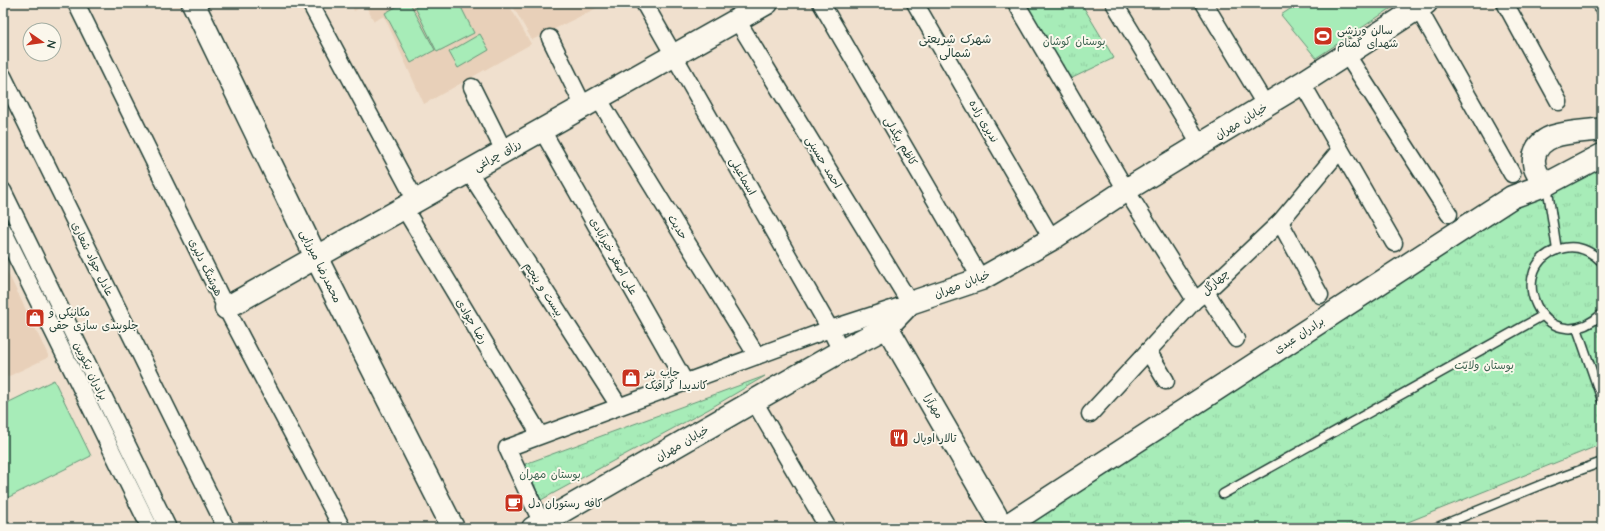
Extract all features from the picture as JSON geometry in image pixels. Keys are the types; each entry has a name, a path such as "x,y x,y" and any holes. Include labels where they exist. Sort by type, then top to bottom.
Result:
{"main road":[{"name":"محمدرضا میرزایی","path":"193,3 316,257 453,528"},
{"name":"رزاق چراغی","path":"226,308 767,3"},
{"name":"خیابان مهران","path":"539,526 841,351 887,327 910,303 981,279 1052,239 1126,190 1266,106 1422,6"},
{"path":"1547,184 1538,176 1534,164 1535,150 1543,140 1555,135 1602,129"},
{"name":"برادران عبدی","path":"1003,528 1512,197 1547,184 1602,155"},
{"name":"مهرآرا","path":"887,327 1003,528"}],"street":[{"name":"هوشنگ دلیری","path":"76,3 226,308 342,528"},
{"name":"رضا جوادی","path":"310,3 410,204 540,435"},
{"name":"اسماعیلی","path":"644,3 830,328 841,351"},
{"name":"کاظم بیگدلی","path":"821,3 981,279"},
{"name":"ندیری زاده","path":"915,3 1052,239"},
{"path":"1016,3 1126,190 1200,296 1236,338"},
{"path":"1114,3 1201,146"},
{"path":"1204,3 1266,106"},
{"path":"1504,3 1559,102"},
{"path":"1422,6 1512,174"},
{"name":"احمد حسینی","path":"737,20 910,303"},
{"name":"حدیث","path":"550,38 757,356"},
{"path":"1347,55 1449,214"},
{"name":"عادل جواد شعاری","path":"3,76 226,528"},
{"path":"1302,83 1394,243"},
{"path":"472,87 504,151"},
{"name":"علی اصغر خیرآبادی","path":"542,130 685,382"},
{"name":"چهارگل","path":"1090,414 1200,296 1280,222 1340,150"},
{"name":"بیست و پنجم","path":"468,172 619,406"},
{"name":"برادران نیکوبین","path":"3,191 168,528"},
{"path":"1280,222 1320,295"},
{"name":"برادران نیکوبین","path":"3,230 150,528"},
{"path":"539,526 507,448 830,328 910,303"},
{"path":"1148,351 1166,381"},
{"path":"754,401 828,528"}],"lane":[{"path":"1547,184 1558,250"},
{"path":"1602,262 1595,255 1583,249 1570,247 1558,250 1546,256 1538,266 1532,278 1531,292 1535,305 1542,316 1553,324 1566,328 1576,328 1592,322 1602,314"},
{"path":"1223,494 1542,316"},
{"path":"1576,328 1602,400"},
{"path":"1435,528 1548,482 1602,462"}],"shaded area":[{"path":"351,3 508,3 531,44 424,104 384,16 374,21 365,5 354,11"},
{"path":"511,3 607,3 532,40"},
{"path":"3,263 49,357 3,379"}],"green space":[{"path":"403,3 410,3 435,50 411,63 385,13"},
{"path":"413,3 459,3 474,33 437,52"},
{"name":"بوستان کوشان","path":"1024,3 1081,3 1114,58 1066,81"},
{"name":"سالن ورزشی شهدای گمنام","path":"1299,3 1391,3 1393,7 1316,58 1281,15"},
{"path":"480,34 489,50 458,68 449,52"},
{"name":"بوستان ولایت","path":"1602,148 1602,444 1393,528 1021,528"},
{"name":"بوستان مهران","path":"765,376 709,409 541,500 525,464"},
{"path":"54,380 91,456 3,500 3,405"}],"place":[{"name":"سالن ورزشی شهدای گمنام","path":"1323,36"},
{"name":"مکانیکی و جلوبندی سازی حقی","path":"35,318"},
{"name":"چاپ بنر کاندیدا گرافیک","path":"631,378"},
{"name":"تالار اوپال","path":"899,438"},
{"name":"کافه رستوران دل","path":"514,503"}],"district":[{"name":"شهرک شریعتی شمالی","path":"955,46"}]}
